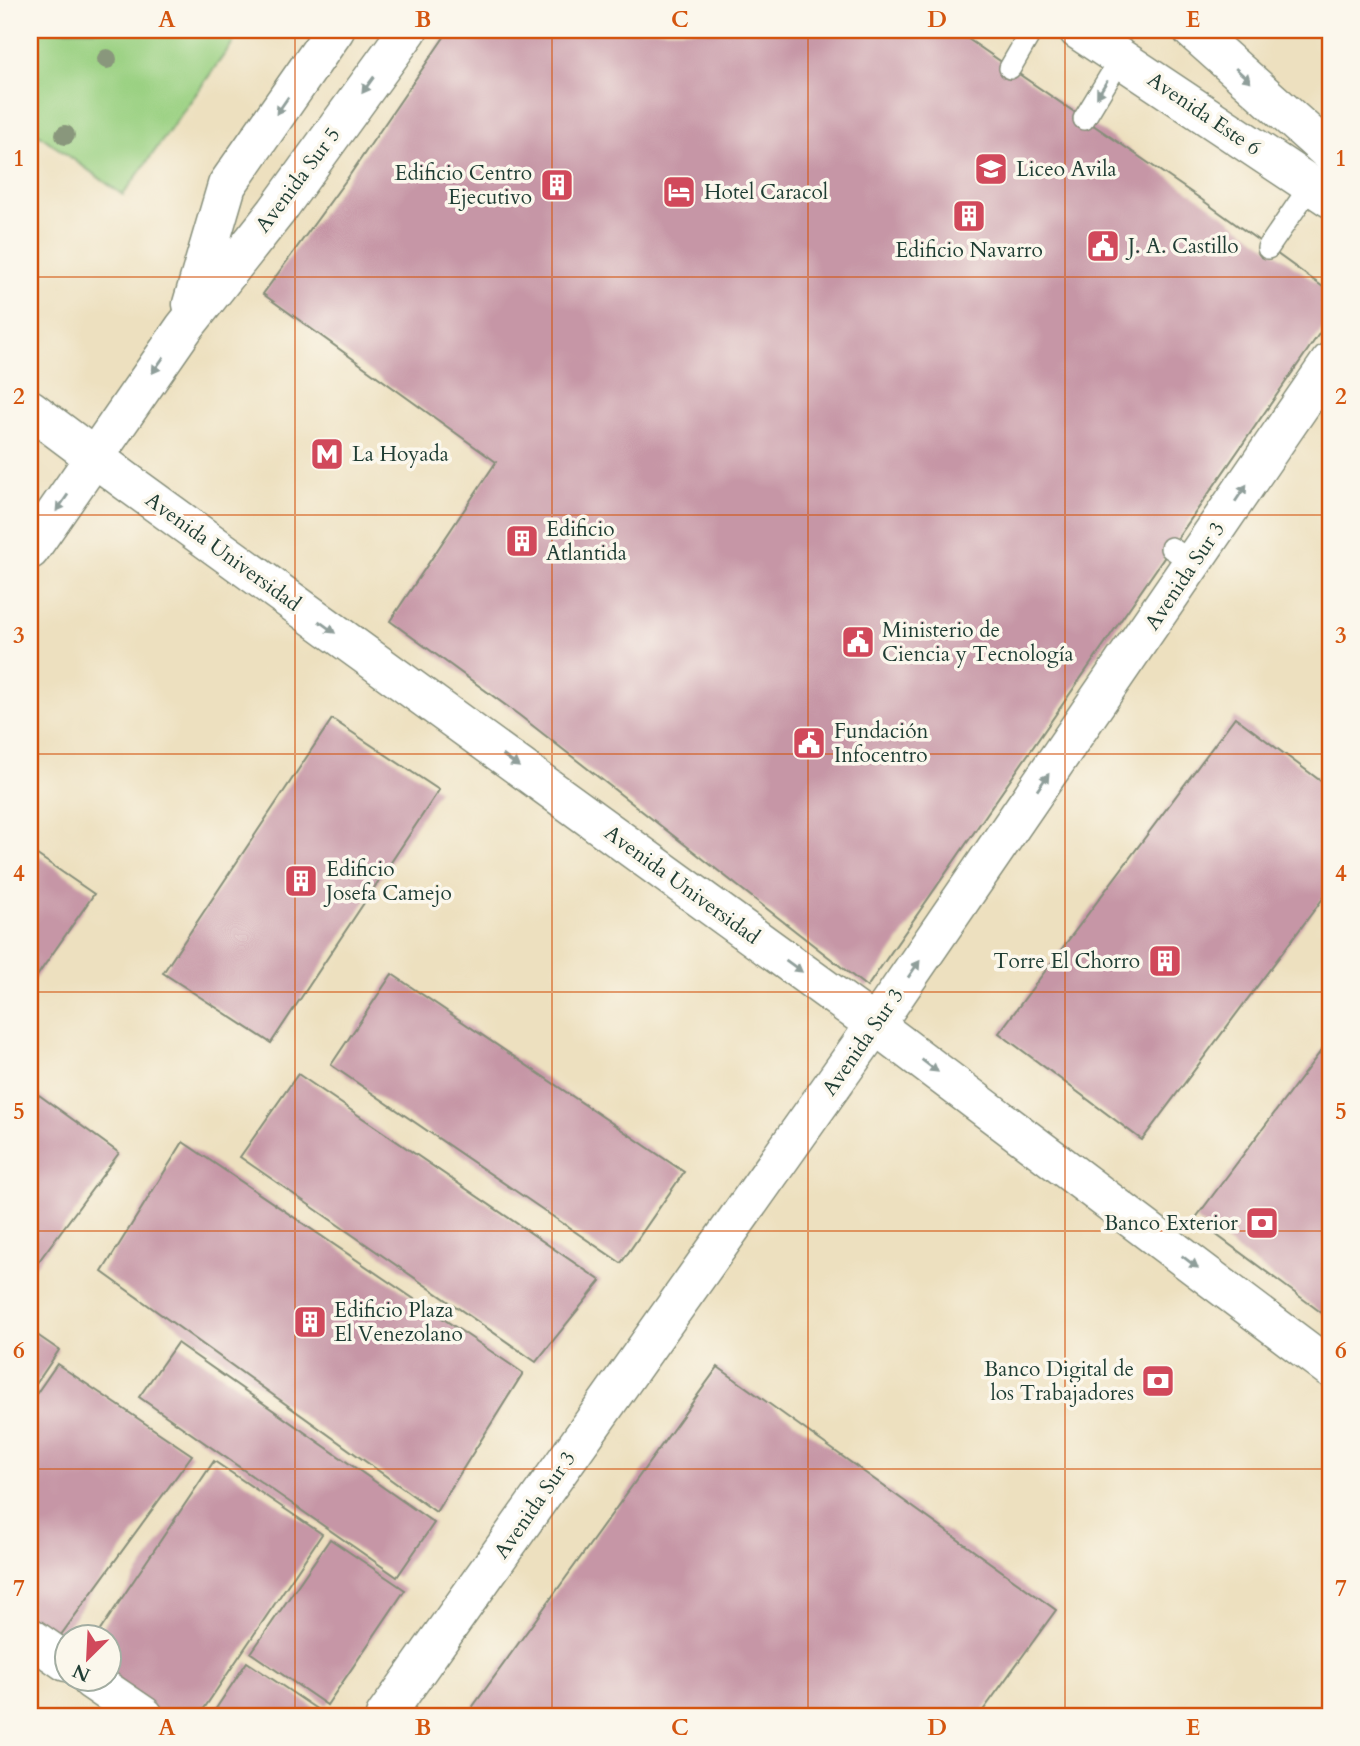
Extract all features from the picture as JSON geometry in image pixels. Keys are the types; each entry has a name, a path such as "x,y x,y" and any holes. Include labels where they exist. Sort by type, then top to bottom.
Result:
{"street":[{"name":"Avenida Sur 5","path":"184,328 227,185 335,30"},
{"name":"Avenida Sur 5","path":"30,550 184,328 276,212 408,30"},
{"name":"Avenida Este 6","path":"1078,30 1320,192"},
{"path":"1192,30 1330,153"},
{"name":"Avenida Sur 3","path":"385,1716 875,1025 1182,555 1330,362"},
{"name":"Avenida Universidad","path":"30,409 875,1025 1330,1368"},
{"path":"30,1637 52,1652"},
{"path":"112,1694 144,1716"}],"lane":[{"path":"1010,68 1032,30"},
{"path":"1084,119 1121,58"},
{"path":"1268,248 1320,192"}],"green space":[{"path":"30,30 242,30 123,195 30,128"}],"building":[{"path":"449,30 955,30 1198,197 1330,292 1330,318 867,987 519,715 390,621 496,462 263,294 349,176"},
{"name":"Torre El Chorro","path":"1235,717 1330,788 1330,889 1142,1140 999,1033"},
{"name":"Edificio Josefa Camejo","path":"332,719 439,790 271,1043 163,973"},
{"path":"30,850 94,894 30,986"},
{"path":"392,974 684,1172 621,1263 331,1065"},
{"path":"1330,1039 1330,1319 1195,1219"},
{"path":"298,1074 601,1281 536,1362 240,1157"},
{"path":"39,1095 119,1153 30,1273 30,1106"},
{"name":"Edificio Plaza El Venezolano","path":"183,1142 523,1373 436,1512 102,1272"},
{"path":"30,1330 59,1350 30,1393"},
{"path":"177,1343 434,1523 397,1577 139,1397"},
{"path":"57,1364 192,1455 69,1624 52,1624 52,1641 30,1625 30,1403"},
{"path":"718,1367 1056,1610 979,1716 466,1716"},
{"path":"214,1461 322,1534 199,1716 152,1716 122,1691 122,1624 104,1624"},
{"path":"330,1539 405,1590 327,1705 251,1653"},
{"path":"247,1662 321,1712 318,1716 211,1716"}],"place":[{"name":"Liceo Avila","path":"991,169"},
{"name":"Edificio Centro Ejecutivo","path":"557,185"},
{"name":"Hotel Caracol","path":"679,192"},
{"name":"Edificio Navarro","path":"969,216"},
{"name":"J. A. Castillo","path":"1103,246"},
{"name":"La Hoyada","path":"327,454"},
{"name":"Edificio Atlantida","path":"522,541"},
{"name":"Ministerio de Ciencia y Tecnología","path":"858,642"},
{"name":"Fundación Infocentro","path":"809,743"},
{"name":"Edificio Josefa Camejo","path":"301,881"},
{"name":"Torre El Chorro","path":"1165,961"},
{"name":"Banco Exterior","path":"1262,1223"},
{"name":"Edificio Plaza El Venezolano","path":"310,1322"},
{"name":"Banco Digital de los Trabajadores","path":"1158,1381"}]}
